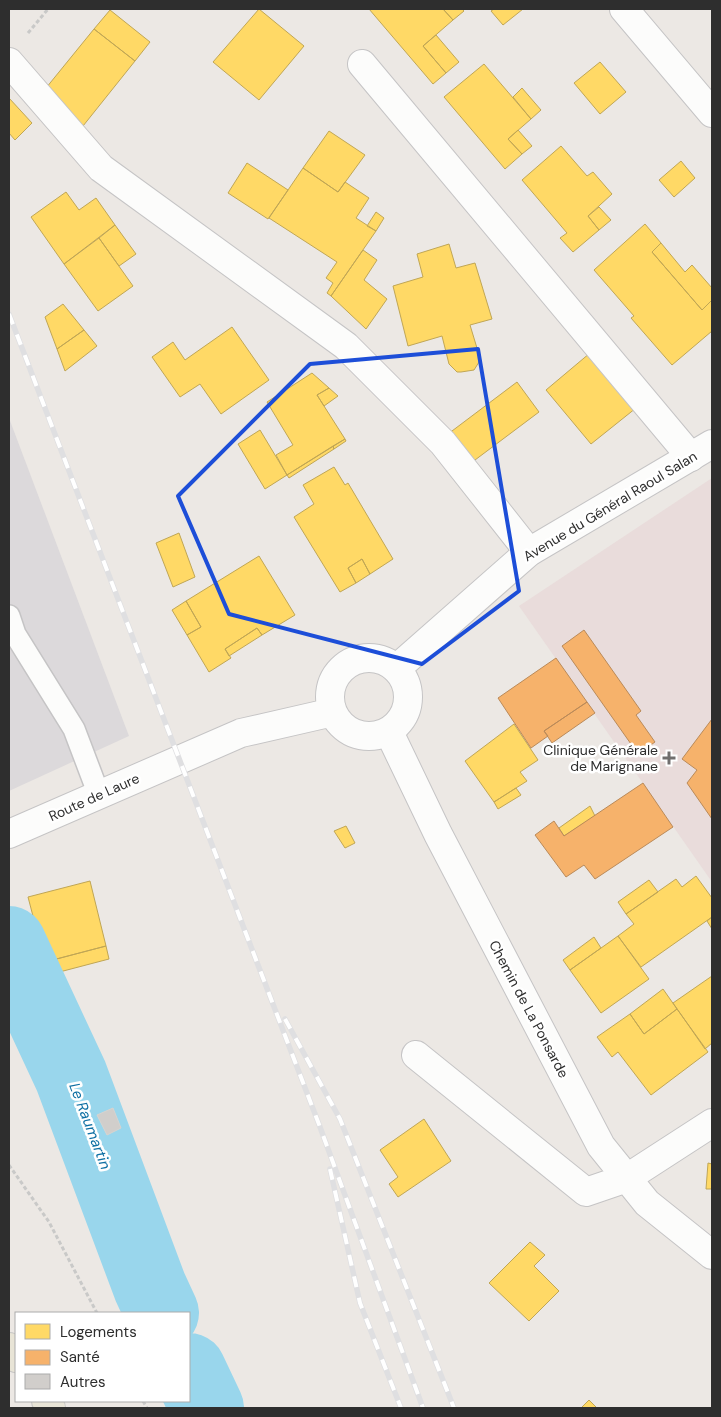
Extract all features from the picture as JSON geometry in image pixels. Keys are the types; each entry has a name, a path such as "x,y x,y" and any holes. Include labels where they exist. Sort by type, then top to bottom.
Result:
{"street":[{"path":"624,9 712,113"},
{"path":"9,62 101,168 346,346 443,443 529,552"},
{"path":"362,64 702,450"},
{"name":"Avenue du Général Raoul Salan","path":"396,669 529,552 702,450"},
{"path":"363,658 386,662 396,669 404,678 408,690 408,702 398,724 389,732 367,737 356,735 346,730 333,712 329,701 330,689 342,668 363,658"},
{"name":"Route de Laure","path":"9,834 241,733 333,712"},
{"name":"Chemin de La Ponsarde","path":"389,732 438,834 600,1146 647,1203 712,1255"},
{"path":"416,1056 586,1192 627,1178 712,1123"}],"lane":[{"path":"9,616 15,634 74,729 99,795"}],"path":[{"path":"9,1165 49,1222 97,1312"}],"highlighted area":[{"path":"478,349 519,591 422,664 229,614 178,496 310,364"}],"shaded area":[{"path":"9,418 129,736 9,791"},
{"name":"Clinique Générale de Marignane","path":"712,478 712,882 519,606"}],"building: Logements":[{"path":"259,9 304,46 259,100 213,62"},
{"path":"369,9 443,9 453,20 423,46 446,73 433,84"},
{"path":"443,9 462,9 464,11 453,20"},
{"path":"494,9 523,9 503,25 491,11"},
{"path":"110,10 150,42 135,61 94,29"},
{"path":"94,29 135,61 83,126 46,88"},
{"path":"436,35 459,62 446,73 423,46"},
{"path":"600,62 626,92 600,114 574,83"},
{"path":"484,64 531,119 508,139 522,154 505,169 444,97"},
{"path":"522,88 541,110 531,119 513,97"},
{"path":"9,98 32,123 15,140 9,133"},
{"path":"518,130 532,146 522,154 508,139"},
{"path":"329,131 365,155 338,192 303,168"},
{"path":"561,146 587,176 593,172 612,194 588,216 599,230 573,252 560,238 567,233 522,180"},
{"path":"681,161 695,178 674,197 659,180"},
{"path":"247,163 288,190 268,219 228,193"},
{"path":"303,168 338,192 345,182 369,198 356,218 376,231 331,296 327,293 333,283 326,278 337,262 269,218"},
{"path":"66,192 79,210 96,198 115,225 64,264 31,217"},
{"path":"599,207 611,220 599,230 588,216"},
{"path":"376,212 384,218 376,231 367,226"},
{"path":"645,224 661,243 652,252 702,310 712,300 712,331 672,365 631,318 634,316 594,270"},
{"path":"115,225 136,254 119,266 99,238"},
{"path":"99,238 133,286 98,311 64,264"},
{"path":"661,243 685,272 692,265 712,288 712,300 702,310 652,252"},
{"path":"449,244 456,268 475,263 492,319 470,325 480,358 474,370 461,372 457,372 449,364 442,336 408,346 393,286 423,277 417,254"},
{"path":"363,250 377,260 364,280 387,299 366,329 331,296"},
{"path":"63,304 84,330 57,349 45,317"},
{"path":"232,327 269,380 221,414 200,384 180,397 152,357 173,342 185,360"},
{"path":"84,330 97,346 65,371 57,349"},
{"path":"590,353 636,408 591,444 546,390"},
{"path":"312,373 329,388 317,395 345,439 287,475 276,455 293,445 267,402"},
{"path":"517,382 539,412 471,463 448,434"},
{"path":"329,388 338,396 324,406 317,395"},
{"path":"260,430 287,475 265,489 238,444"},
{"path":"345,439 346,441 334,449 333,446"},
{"path":"333,446 334,449 289,478 287,475"},
{"path":"334,467 345,485 348,483 393,559 370,574 362,559 348,568 356,583 340,592 294,517 314,504 303,485"},
{"path":"179,533 195,577 173,587 156,543"},
{"path":"259,556 295,615 262,635 257,628 225,649 231,658 209,672 187,635 201,627 186,601"},
{"path":"362,559 370,574 356,583 348,568"},
{"path":"186,601 201,627 187,635 172,610"},
{"path":"257,628 262,635 229,656 225,649"},
{"path":"514,724 538,760 520,772 527,781 494,802 465,761"},
{"path":"516,788 521,795 498,809 494,802"},
{"path":"590,806 595,816 564,836 559,828"},
{"path":"346,826 355,843 345,848 334,831"},
{"path":"696,876 712,898 712,917 641,967 618,936 634,924 626,914 676,879 682,887"},
{"path":"649,880 658,892 626,914 618,902"},
{"path":"90,881 106,946 45,962 28,897"},
{"path":"712,917 712,929 707,921"},
{"path":"618,936 649,979 601,1013 570,970"},
{"path":"594,937 601,948 570,970 563,960"},
{"path":"106,946 109,959 48,975 45,962"},
{"path":"712,976 712,1043 705,1049 673,1003"},
{"path":"663,989 677,1009 644,1034 630,1014"},
{"path":"677,1009 708,1052 651,1095 618,1052 612,1057 597,1037 630,1014 644,1034"},
{"path":"424,1119 451,1161 398,1197 389,1184 398,1177 380,1150"},
{"path":"708,1163 712,1164 712,1189 706,1189"},
{"path":"530,1242 545,1255 534,1266 559,1291 529,1321 489,1283"},
{"path":"589,1400 597,1408 581,1408"}],"building: Santé":[{"path":"584,630 641,711 636,715 655,742 638,754 562,646"},
{"path":"556,658 587,702 544,731 548,736 531,748 498,698"},
{"path":"587,702 595,713 552,743 544,731"},
{"path":"712,719 712,819 687,783 697,770 682,759"},
{"path":"643,783 673,827 595,879 584,865 566,877 535,835 554,821 564,836"}],"building: Autres":[{"path":"113,1108 121,1128 107,1135 97,1115"}],"waterway":[{"name":"Le Raumartin","path":"9,943 71,1076 150,1287 162,1312"},
{"name":"Le Raumartin","path":"190,1372 207,1408"}],"railway":[{"path":"9,314 320,1127 423,1408"},
{"path":"285,1019 340,1119 454,1408"},
{"path":"330,1169 360,1303 401,1408"}],"place":[{"name":"Clinique Générale de Marignane","path":"669,758"}]}
